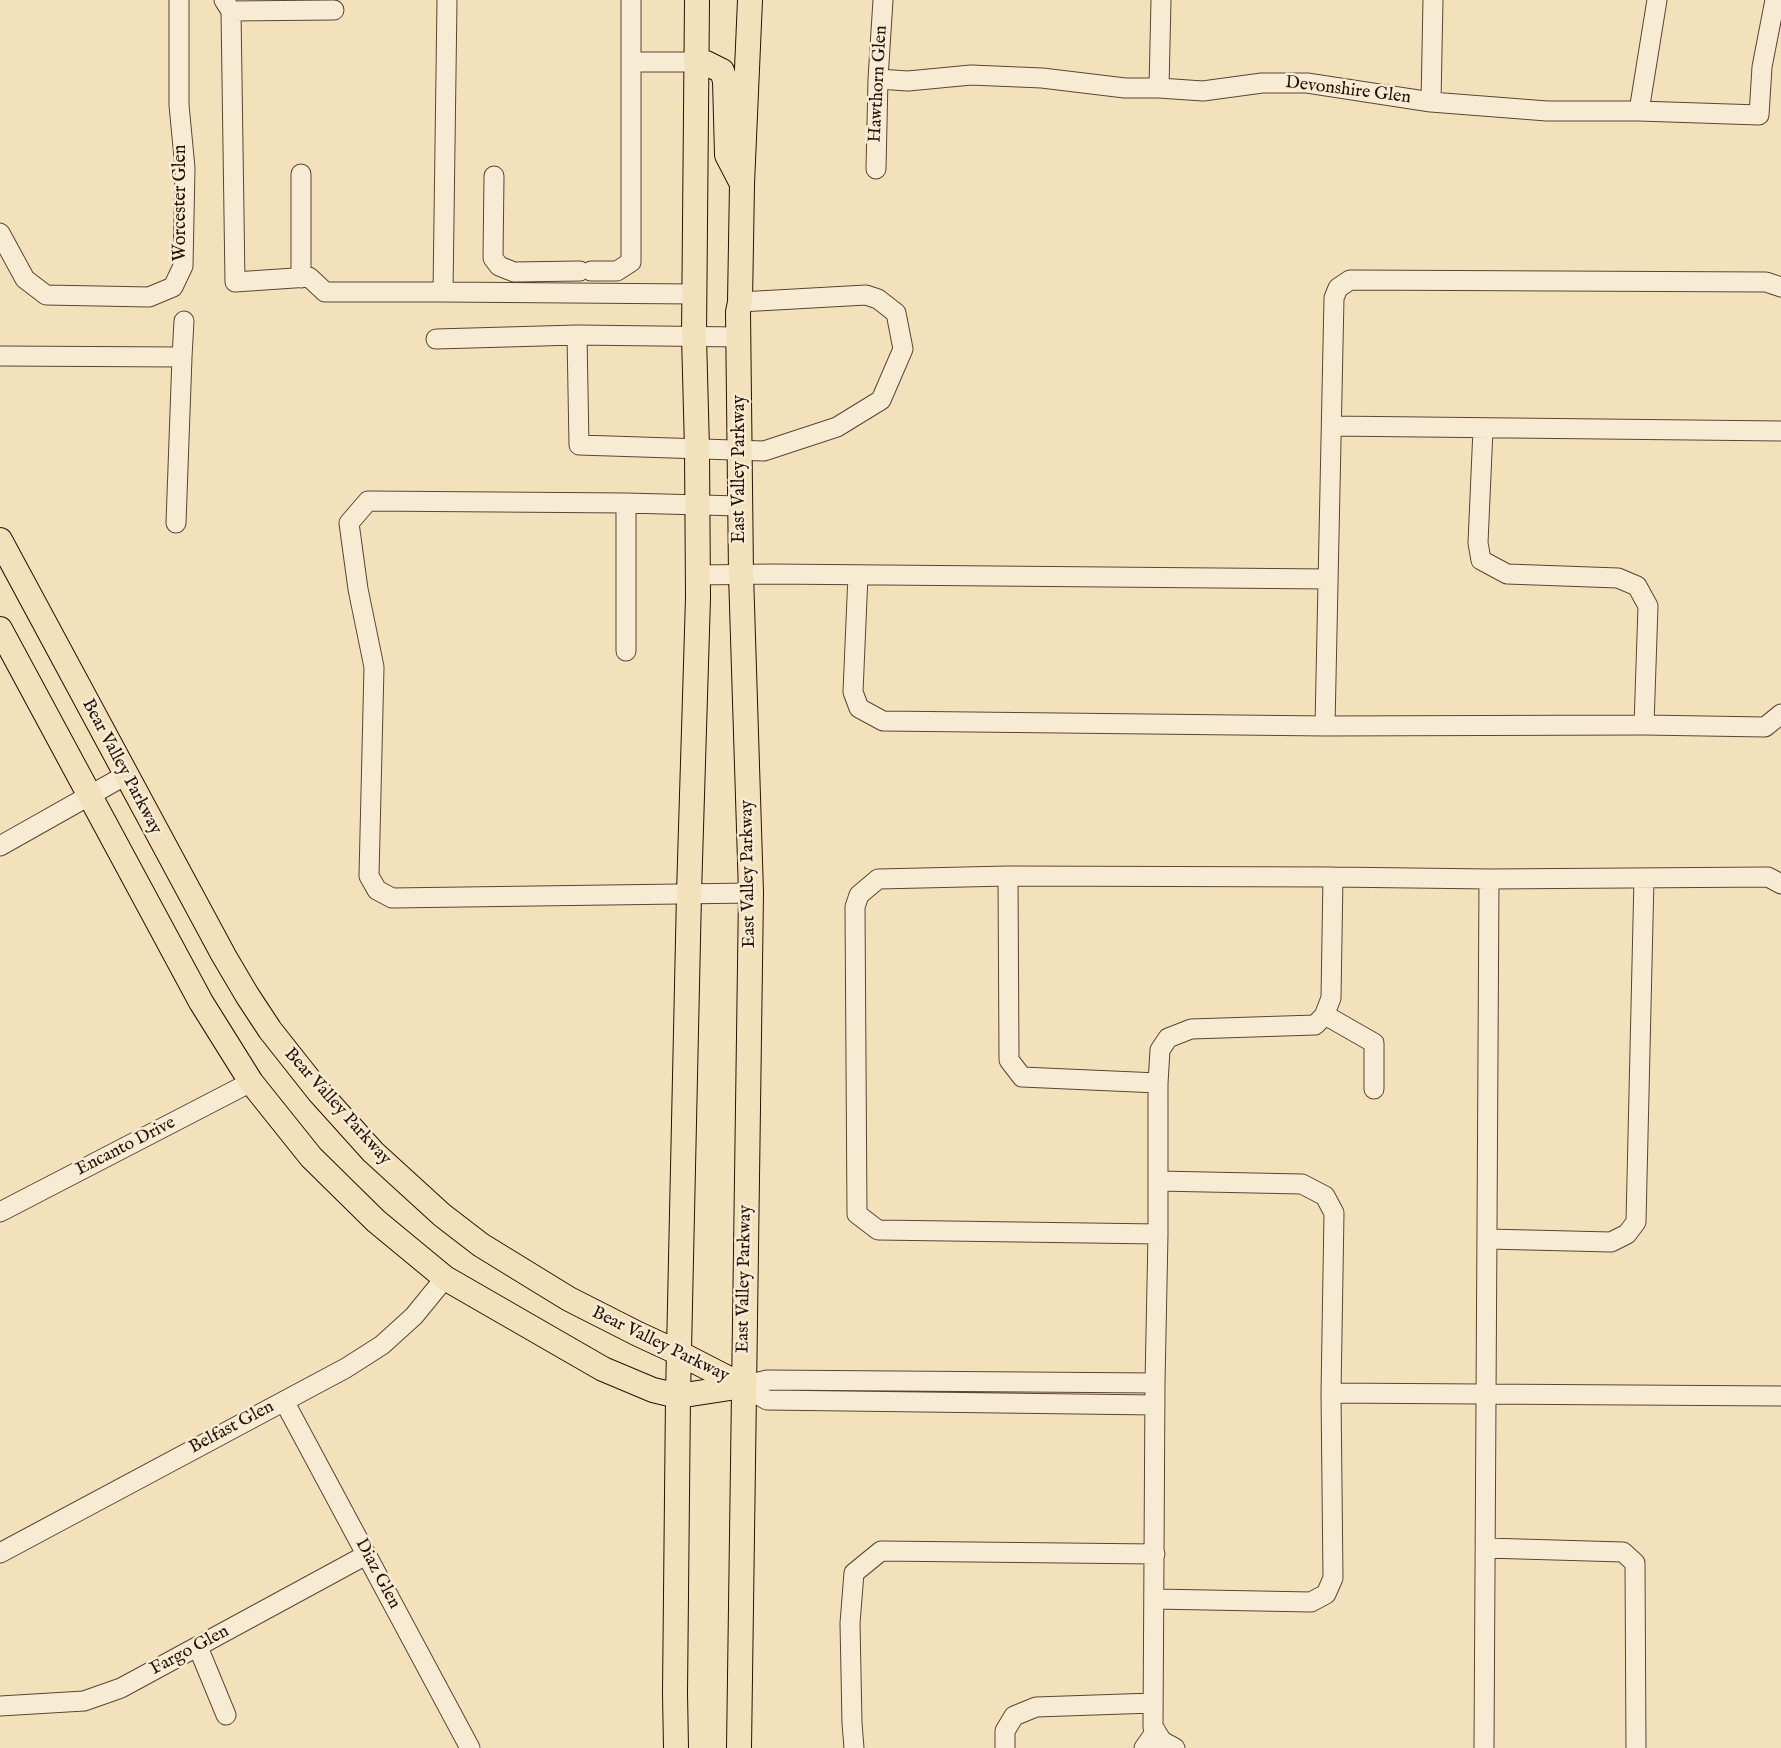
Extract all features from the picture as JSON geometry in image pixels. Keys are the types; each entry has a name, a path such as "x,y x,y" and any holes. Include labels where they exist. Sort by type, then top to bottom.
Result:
{"main road":[{"path":"676,1748 678,1396 688,894 698,575 694,336 697,0"},
{"name":"East Valley Parkway","path":"739,1748 751,893 739,506 738,312 740,302 742,184 750,0"},
{"path":"696,62 706,63 722,71 725,82 727,155 742,184"},
{"name":"Bear Valley Parkway","path":"0,540 224,956 247,995 318,1092 373,1152 442,1216 481,1246 569,1299 679,1352 743,1386"},
{"name":"Bear Valley Parkway","path":"0,629 201,1002 251,1082 311,1157 376,1221 445,1278 603,1369 654,1390 678,1396 743,1386"}],"street":[{"name":"Worcester Glen","path":"0,233 25,279 46,295 149,297 173,287 183,266 185,168 179,105 179,0"},
{"path":"443,292 446,0"},
{"path":"494,176 494,258 499,266 514,272 617,271 631,262 631,0"},
{"name":"Hawthorn Glen","path":"876,169 878,79 883,0"},
{"path":"1159,88 1161,0"},
{"path":"1431,102 1433,0"},
{"path":"1639,111 1657,0"},
{"name":"Devonshire Glen","path":"878,79 908,81 971,75 1042,78 1125,88 1203,91 1262,82 1307,83 1431,102 1547,111 1639,111 1759,115 1762,67 1775,0"},
{"path":"334,10 228,6 235,282 309,277 325,292 695,294"},
{"path":"631,62 696,62"},
{"path":"301,174 301,278"},
{"path":"1326,726 1334,298 1338,288 1350,280 1766,282 1781,287"},
{"path":"577,336 579,445 764,451 837,427 881,400 902,349 896,313 878,299 866,295 740,302"},
{"path":"176,523 184,321"},
{"path":"436,339 577,336 738,337"},
{"path":"0,356 182,358"},
{"path":"1332,426 1781,431"},
{"path":"1483,429 1478,544 1481,560 1507,574 1618,578 1637,586 1648,606 1644,725"},
{"path":"739,506 368,501 349,523 358,589 374,667 369,876 377,890 392,898 751,893"},
{"path":"626,503 626,651"},
{"path":"698,575 1328,578"},
{"path":"858,575 853,692 859,708 883,721 1326,726 1644,725 1765,727 1781,714"},
{"path":"0,846 126,775"},
{"path":"1008,876 1009,1060 1022,1077 1158,1082"},
{"path":"1158,1234 878,1230 857,1214 855,907 859,895 878,879 1008,876 1489,879 1768,878 1781,884"},
{"path":"1175,1748 1162,1740 1154,1727 1153,1703 1158,1082 1160,1050 1168,1038 1191,1029 1315,1026 1325,1014 1331,998 1333,877"},
{"path":"1488,1239 1611,1242 1626,1234 1636,1222 1644,878"},
{"path":"1484,1748 1489,879"},
{"path":"1325,1014 1374,1043 1374,1089"},
{"name":"Encanto Drive","path":"0,1212 251,1082"},
{"path":"1155,1599 1311,1602 1326,1594 1333,1578 1332,1393 1334,1214 1325,1196 1302,1184 1158,1181"},
{"name":"Belfast Glen","path":"0,1553 346,1368 382,1345 414,1316 445,1278"},
{"path":"743,1386 766,1380 1155,1383"},
{"path":"892,1381 892,1401"},
{"path":"1006,1382 1006,1402"},
{"path":"743,1386 767,1400 1155,1405"},
{"path":"1332,1393 1781,1396"},
{"name":"Diaz Glen","path":"284,1401 470,1748"},
{"path":"1486,1548 1623,1552 1635,1563 1636,1748"},
{"path":"854,1748 850,1623 854,1573 881,1551 1155,1554"},
{"name":"Fargo Glen","path":"0,1706 84,1701 121,1688 366,1554"},
{"path":"198,1647 226,1715"},
{"path":"1005,1748 1006,1731 1014,1716 1036,1707 1153,1703"},
{"path":"1144,1748 1156,1731"}]}
